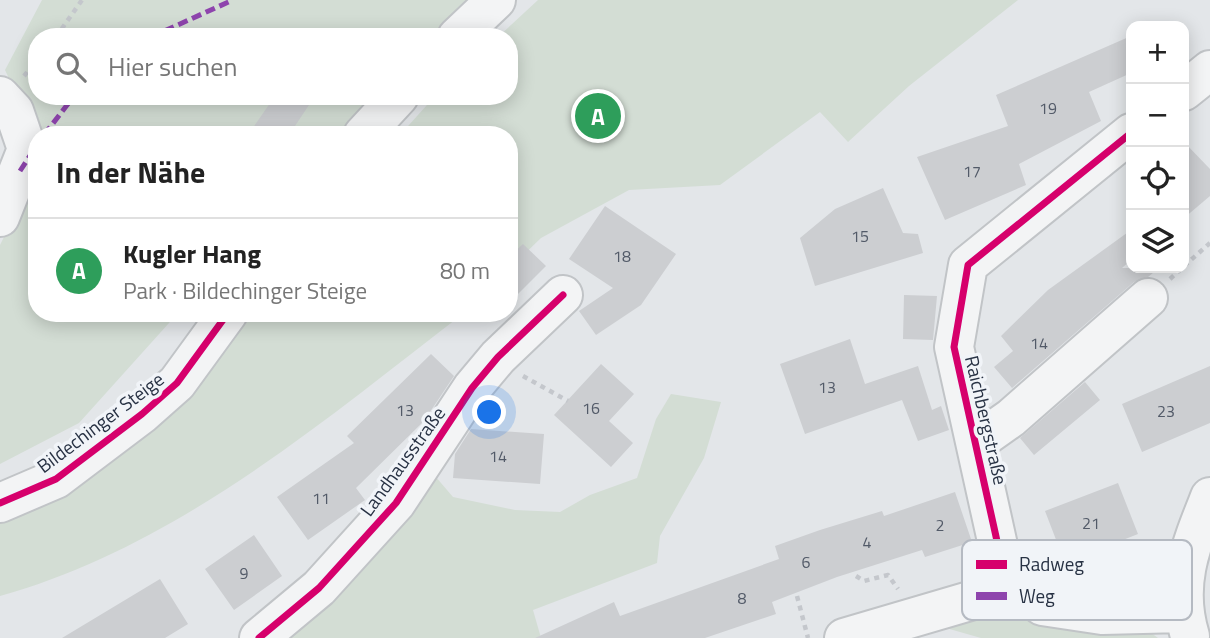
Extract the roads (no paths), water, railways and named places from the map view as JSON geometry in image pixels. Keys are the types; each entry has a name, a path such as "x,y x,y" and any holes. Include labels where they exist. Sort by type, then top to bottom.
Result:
{"street":[{"path":"466,28 496,0"},
{"path":"1189,87 1210,70"},
{"path":"0,96 14,111 27,149 0,217"},
{"path":"371,126 391,105"},
{"name":"Raichbergstraße","path":"997,540 954,347 968,265 1126,137"},
{"name":"Landhausstraße","path":"259,638 319,588 396,503 472,388 498,356 563,295"},
{"name":"Raichbergstraße","path":"977,442 1011,418 1148,298"},
{"name":"Bildechinger Steige","path":"0,503 56,479 142,414 177,383 221,322"},
{"path":"1192,541 1210,497"},
{"path":"844,638 962,603"},
{"path":"1144,620 1187,625"}],"place":[{"name":"Kugler Hang","path":"598,116"}]}
